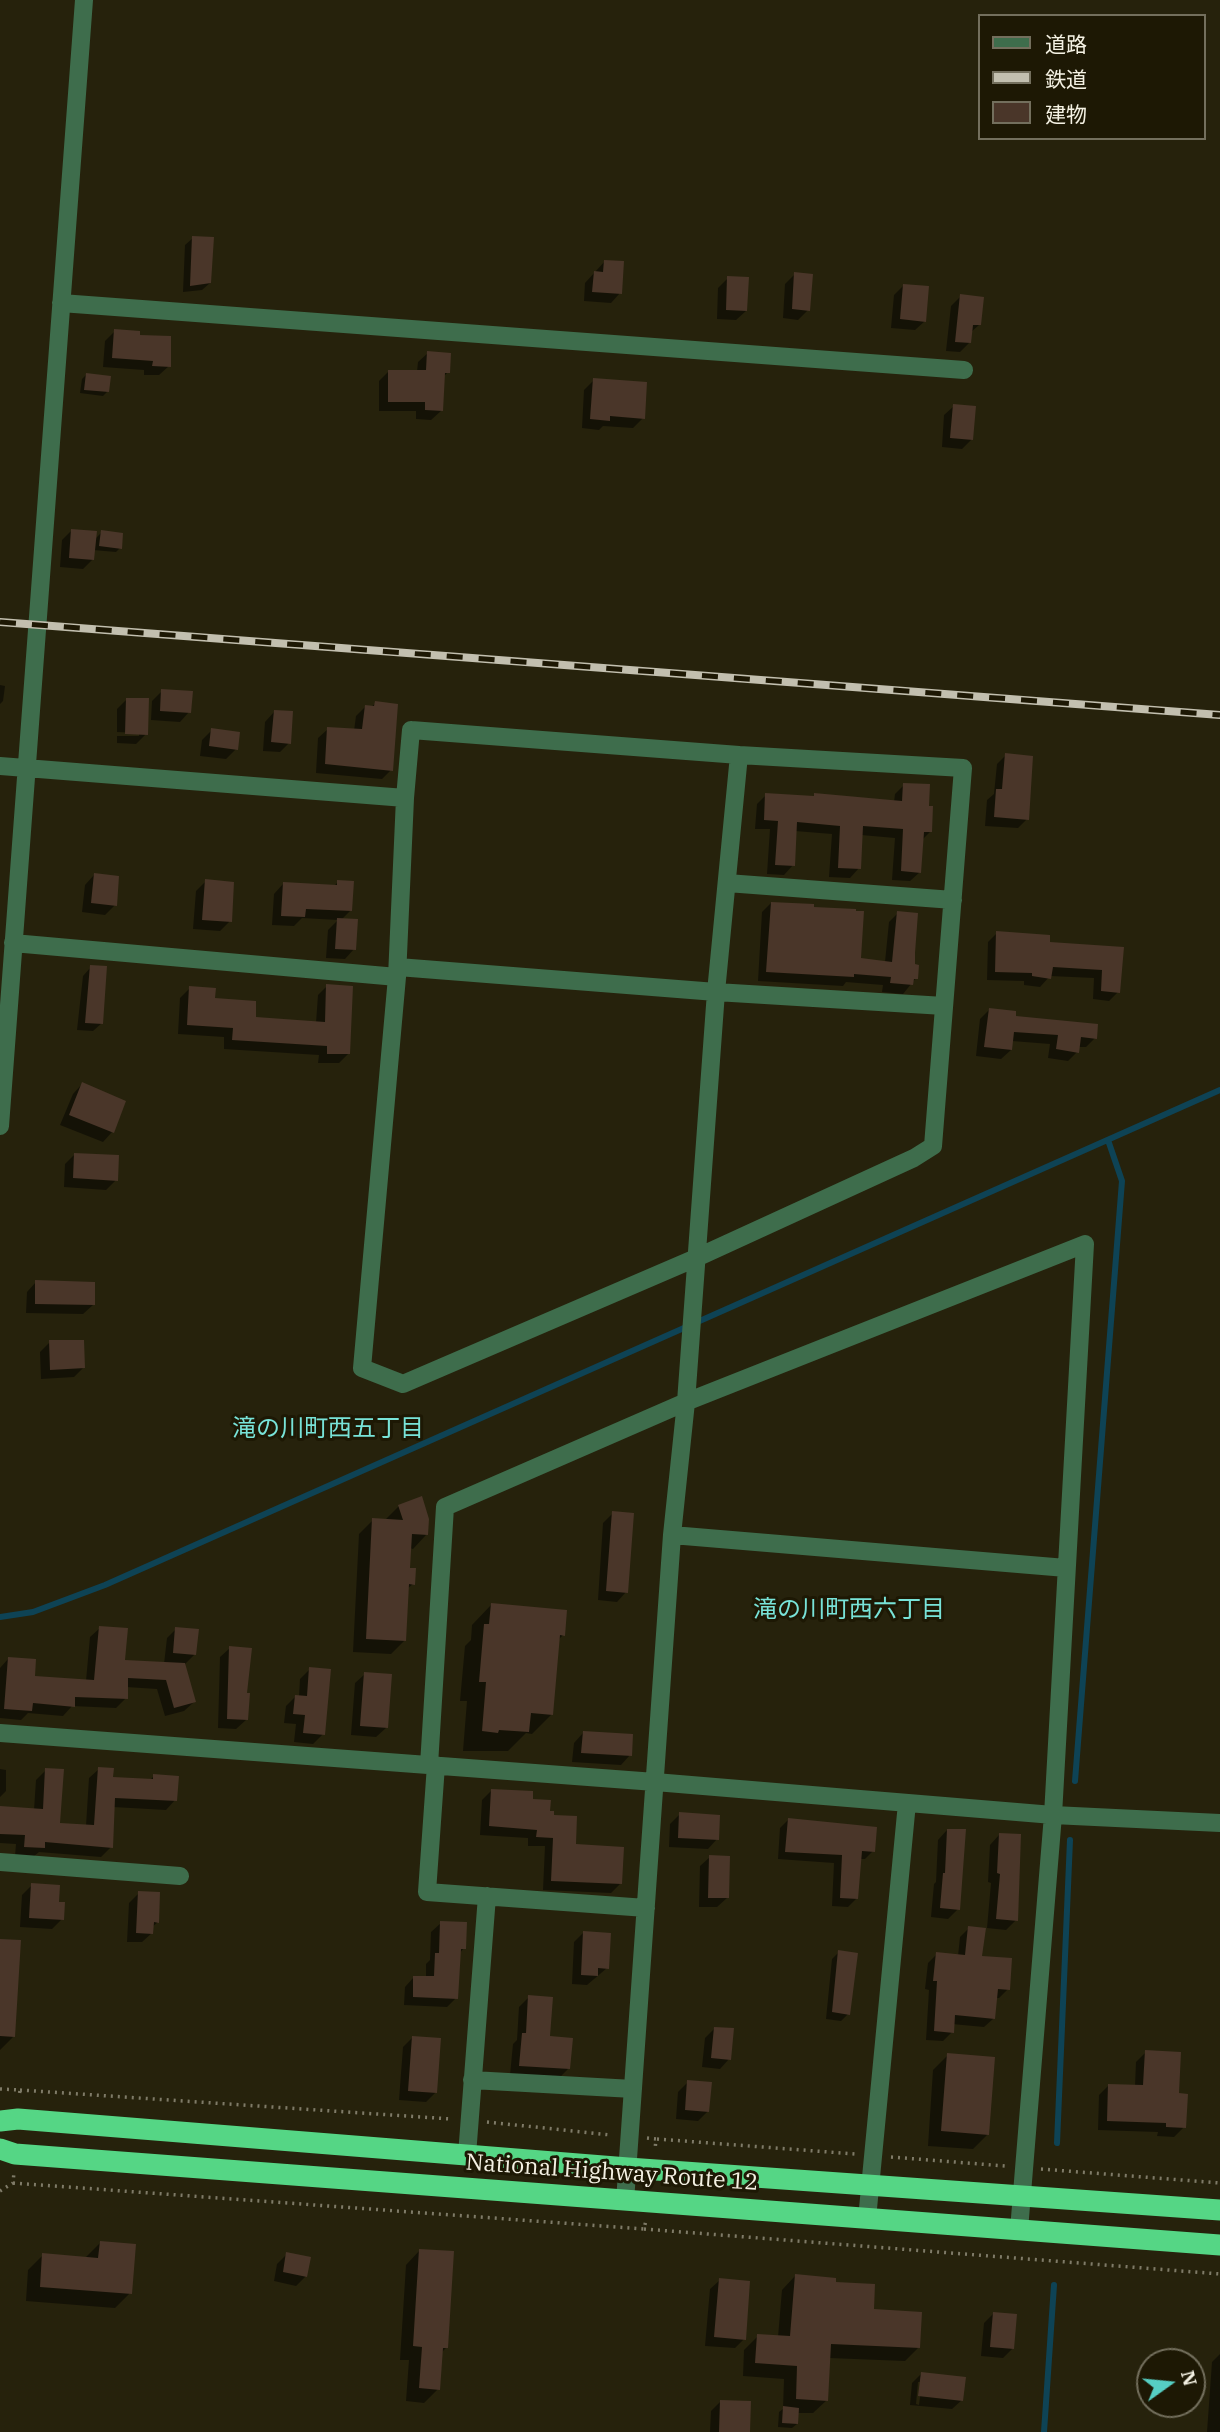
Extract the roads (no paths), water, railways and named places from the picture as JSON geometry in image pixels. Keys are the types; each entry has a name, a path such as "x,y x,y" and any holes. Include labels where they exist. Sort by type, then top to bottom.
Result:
{"highway":[{"name":"National Highway Route 12","path":"0,2121 18,2119 628,2168 871,2183 1220,2210"},
{"name":"National Highway Route 12","path":"0,2149 15,2154 1220,2245"}],"street":[{"path":"0,1123 84,0"},
{"path":"61,303 964,370"},
{"path":"411,730 739,755 963,768 933,1146 914,1158 696,1258 403,1384 362,1368 397,972 411,730"},
{"path":"625,2201 672,1535 686,1402 716,992 739,755"},
{"path":"0,766 405,798"},
{"path":"727,883 953,900"},
{"path":"13,943 397,972 944,1006"},
{"path":"646,1908 427,1892 445,1507 686,1402 1085,1244 1053,1815 1020,2230"},
{"path":"672,1535 1066,1567"},
{"path":"0,1732 1053,1815 1220,1823"},
{"path":"867,2219 907,1804"},
{"path":"0,1863 180,1876"},
{"path":"467,2155 487,1896"},
{"path":"472,2080 633,2089"}],"waterway":[{"path":"0,1617 33,1612 105,1585 1220,1090"},
{"path":"1075,1781 1122,1181 1108,1140"},
{"path":"1057,2143 1070,1840"},
{"path":"1044,2432 1054,2285"}],"railway":[{"path":"0,622 1220,715"}],"district":[{"name":"滝の川町西五丁目","path":"328,1429"},
{"name":"滝の川町西六丁目","path":"849,1610"}]}
